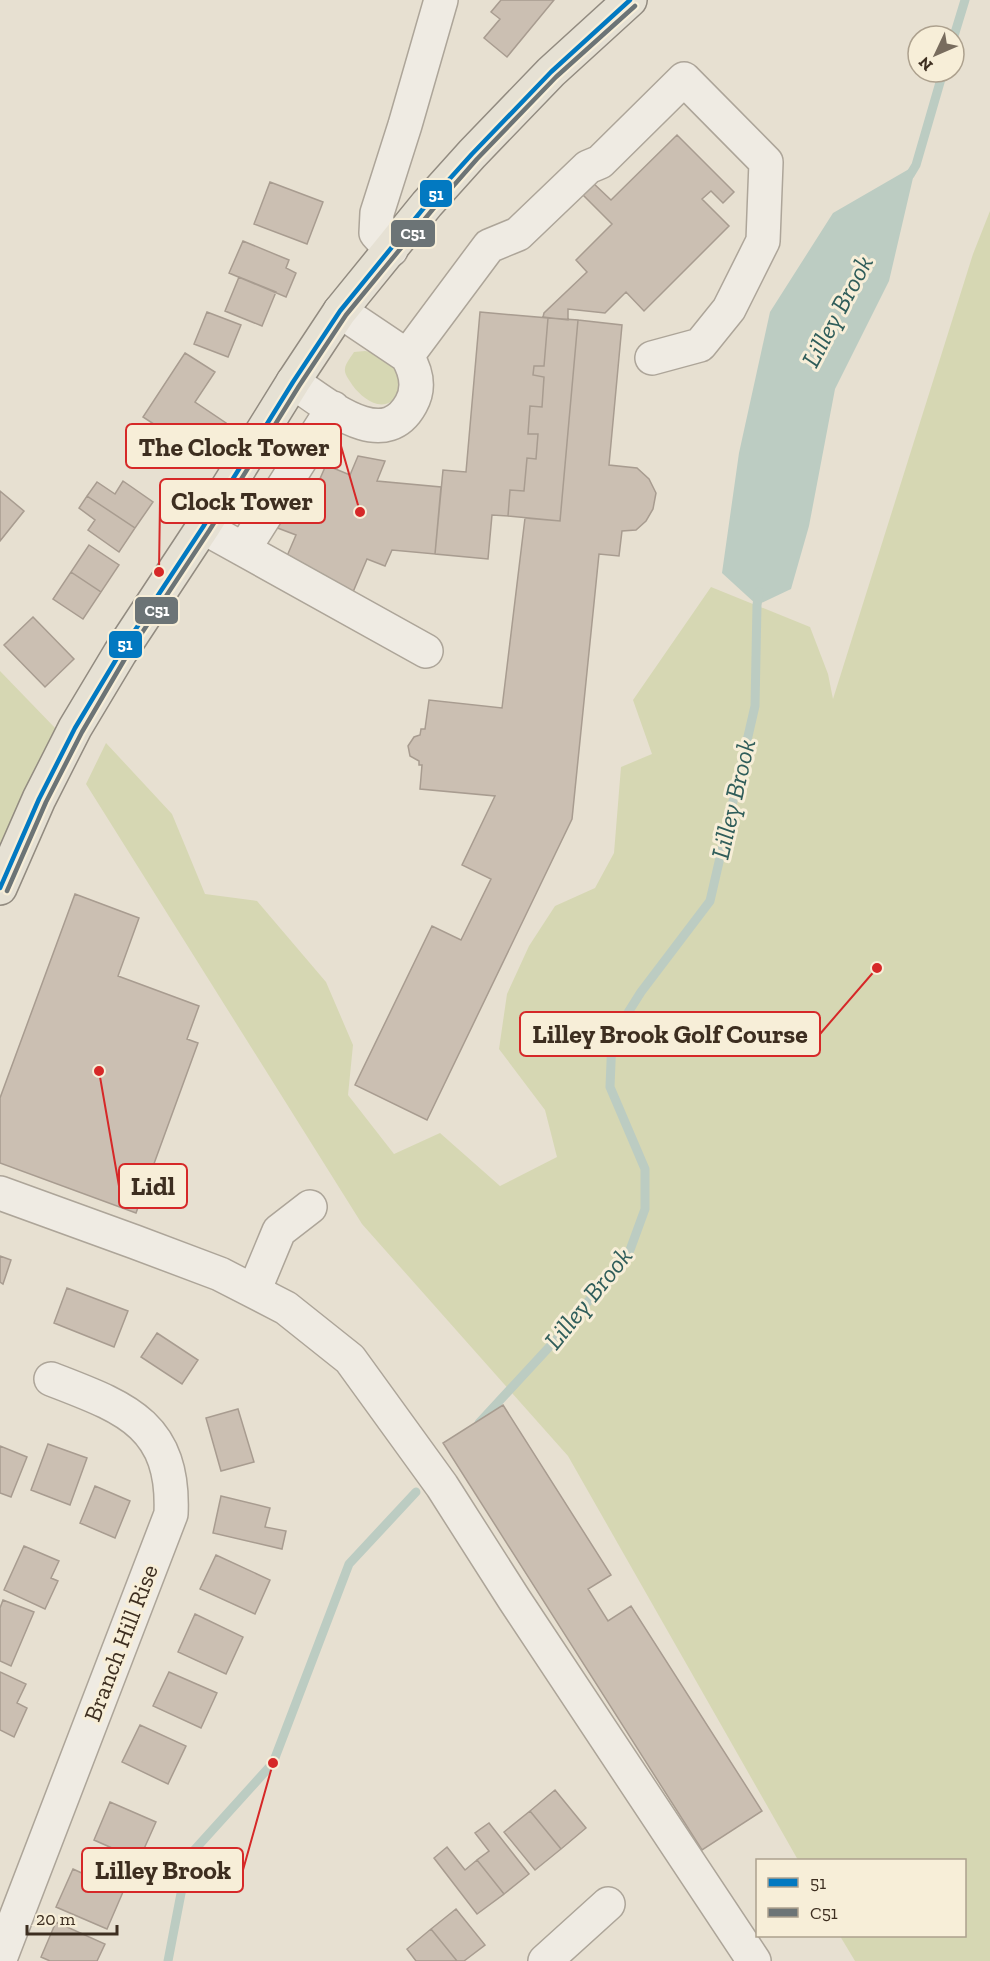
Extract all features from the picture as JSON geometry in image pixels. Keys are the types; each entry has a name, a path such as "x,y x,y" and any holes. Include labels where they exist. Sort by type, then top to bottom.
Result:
{"main road":[{"path":"0,888 62,752 120,653 203,527 340,310 427,204 472,154 551,72 630,0"}],"street":[{"path":"391,250 376,233 377,213 441,0"},
{"path":"407,356 489,246 518,234 588,167 600,162 684,79 766,162 763,241 729,309 700,345 652,358"},
{"path":"293,382 355,422 368,426 381,426 393,422 412,404 417,379 414,367 407,356 340,310"},
{"path":"244,549 333,408"},
{"path":"203,527 426,651"},
{"path":"0,1193 199,1266 254,1291 286,1308 350,1359 442,1486 754,1961"},
{"path":"254,1291 279,1231 310,1207"},
{"name":"Branch Hill Rise","path":"0,1959 171,1514 171,1487 165,1460 146,1429 120,1408 51,1379"},
{"path":"545,1961 608,1904"}],"green space":[{"path":"990,211 990,1961 855,1961 841,1937 966,1937 966,1859 797,1859 568,1456 362,1224 86,784 106,743 172,814 205,894 257,901 326,982 353,1045 348,1095 394,1154 440,1133 500,1186 557,1157 545,1110 499,1049 507,994 529,946 555,906 595,888 614,853 621,767 652,754 633,700 711,587 810,627 828,674 833,699 973,254"},
{"path":"365,351 390,358 403,385 391,402 379,404 367,399 357,391 346,375 345,367 354,352"},
{"path":"0,671 57,730 0,849"}],"water":[{"path":"916,165 889,281 835,389 809,526 791,589 757,605 722,573 739,453 770,312 833,213"}],"building":[{"path":"501,0 554,0 507,57 484,38 500,19 491,12"},
{"path":"677,135 734,192 723,203 711,191 702,199 729,226 644,311 626,292 605,313 568,309 568,320 543,317 544,313 587,272 576,260 612,224 580,192 591,181 611,200"},
{"path":"270,182 323,202 307,244 254,224"},
{"path":"243,241 289,260 286,268 296,273 286,297 229,273"},
{"path":"239,277 276,292 262,326 225,311"},
{"path":"207,312 241,325 228,357 194,344"},
{"path":"480,312 548,318 544,366 534,366 533,375 544,377 542,407 530,406 528,434 538,434 536,459 527,458 524,491 510,490 508,516 492,515 488,559 435,554 443,470 466,472"},
{"path":"548,318 578,320 560,521 508,516 510,490 524,491 527,458 536,459 538,434 528,434 530,406 542,407 544,377 533,375 534,366 544,366"},
{"path":"578,320 622,325 609,465 637,468 649,479 656,493 653,509 646,521 636,530 622,531 619,556 599,554 572,819 427,1120 355,1085 432,926 461,940 491,879 462,865 495,796 420,789 422,765 410,756 408,746 414,737 420,735 421,729 425,729 429,700 502,708 525,518 560,521"},
{"path":"185,353 215,372 195,402 226,423 196,468 165,447 172,436 143,417"},
{"path":"358,456 385,461 377,481 441,487 435,554 392,550 385,566 367,559 353,592 284,563 296,535 275,527 291,488 312,497 326,465 350,475"},
{"path":"123,481 153,502 135,528 87,496 97,482 115,494"},
{"path":"0,491 24,511 0,541"},
{"path":"87,496 135,528 119,552 88,530 95,520 79,508"},
{"path":"89,545 119,565 101,592 71,572"},
{"path":"71,572 101,592 83,619 53,599"},
{"path":"33,617 74,659 45,687 4,645"},
{"path":"75,894 139,918 118,976 199,1006 187,1039 198,1043 136,1213 0,1163 0,1098"},
{"path":"0,1256 11,1260 3,1284 0,1282"},
{"path":"67,1288 128,1311 114,1347 54,1323"},
{"path":"157,1333 198,1360 182,1384 141,1357"},
{"path":"503,1405 611,1575 588,1589 608,1621 631,1606 762,1811 702,1850 443,1443"},
{"path":"238,1409 254,1462 221,1471 206,1418"},
{"path":"48,1444 87,1458 70,1505 31,1490"},
{"path":"0,1446 27,1457 11,1497 0,1493"},
{"path":"95,1486 130,1501 115,1538 80,1523"},
{"path":"221,1496 270,1508 265,1527 286,1531 282,1549 213,1533"},
{"path":"24,1546 59,1561 51,1578 58,1581 45,1609 4,1590"},
{"path":"216,1555 270,1580 255,1614 200,1589"},
{"path":"3,1600 34,1612 11,1666 0,1661 0,1608"},
{"path":"195,1614 243,1637 226,1674 178,1652"},
{"path":"0,1672 26,1684 17,1703 27,1708 14,1737 0,1730"},
{"path":"169,1672 217,1693 201,1728 153,1706"},
{"path":"140,1725 186,1746 168,1784 122,1762"},
{"path":"555,1790 586,1828 561,1849 530,1811"},
{"path":"110,1802 156,1822 139,1860 94,1840"},
{"path":"530,1811 561,1849 535,1870 504,1832"},
{"path":"489,1823 529,1874 504,1894 477,1860 489,1851 475,1833"},
{"path":"447,1847 465,1870 477,1860 504,1894 477,1914 434,1858"},
{"path":"73,1869 123,1892 107,1929 56,1907"},
{"path":"456,1909 485,1945 464,1961 457,1961 431,1929"},
{"path":"56,1922 105,1944 97,1961 50,1961 41,1957"},
{"path":"431,1929 457,1961 416,1961 407,1949"}],"waterway":[{"name":"Lilley Brook","path":"958,24 965,0"},
{"name":"Lilley Brook","path":"910,175 916,165 940,84"},
{"name":"Lilley Brook","path":"479,1423 564,1331 630,1250 645,1209 645,1169 610,1087 612,1038 641,992 710,901 755,706 759,592"},
{"name":"Lilley Brook","path":"168,1961 188,1857 273,1763 349,1564 416,1492"}],"transit line":[{"name":"51","path":"0,888 39,799 75,728 120,653 340,311 427,204 472,154 551,72 630,0"},
{"name":"C51","path":"7,891 46,802 82,732 126,657 346,315 477,159 556,77 635,6"}],"place":[{"name":"The Clock Tower","path":"360,512"},
{"name":"Clock Tower","path":"159,572"},
{"name":"Lilley Brook Golf Course","path":"877,968"},
{"name":"Lidl","path":"99,1071"},
{"name":"Lilley Brook","path":"273,1763"}]}
